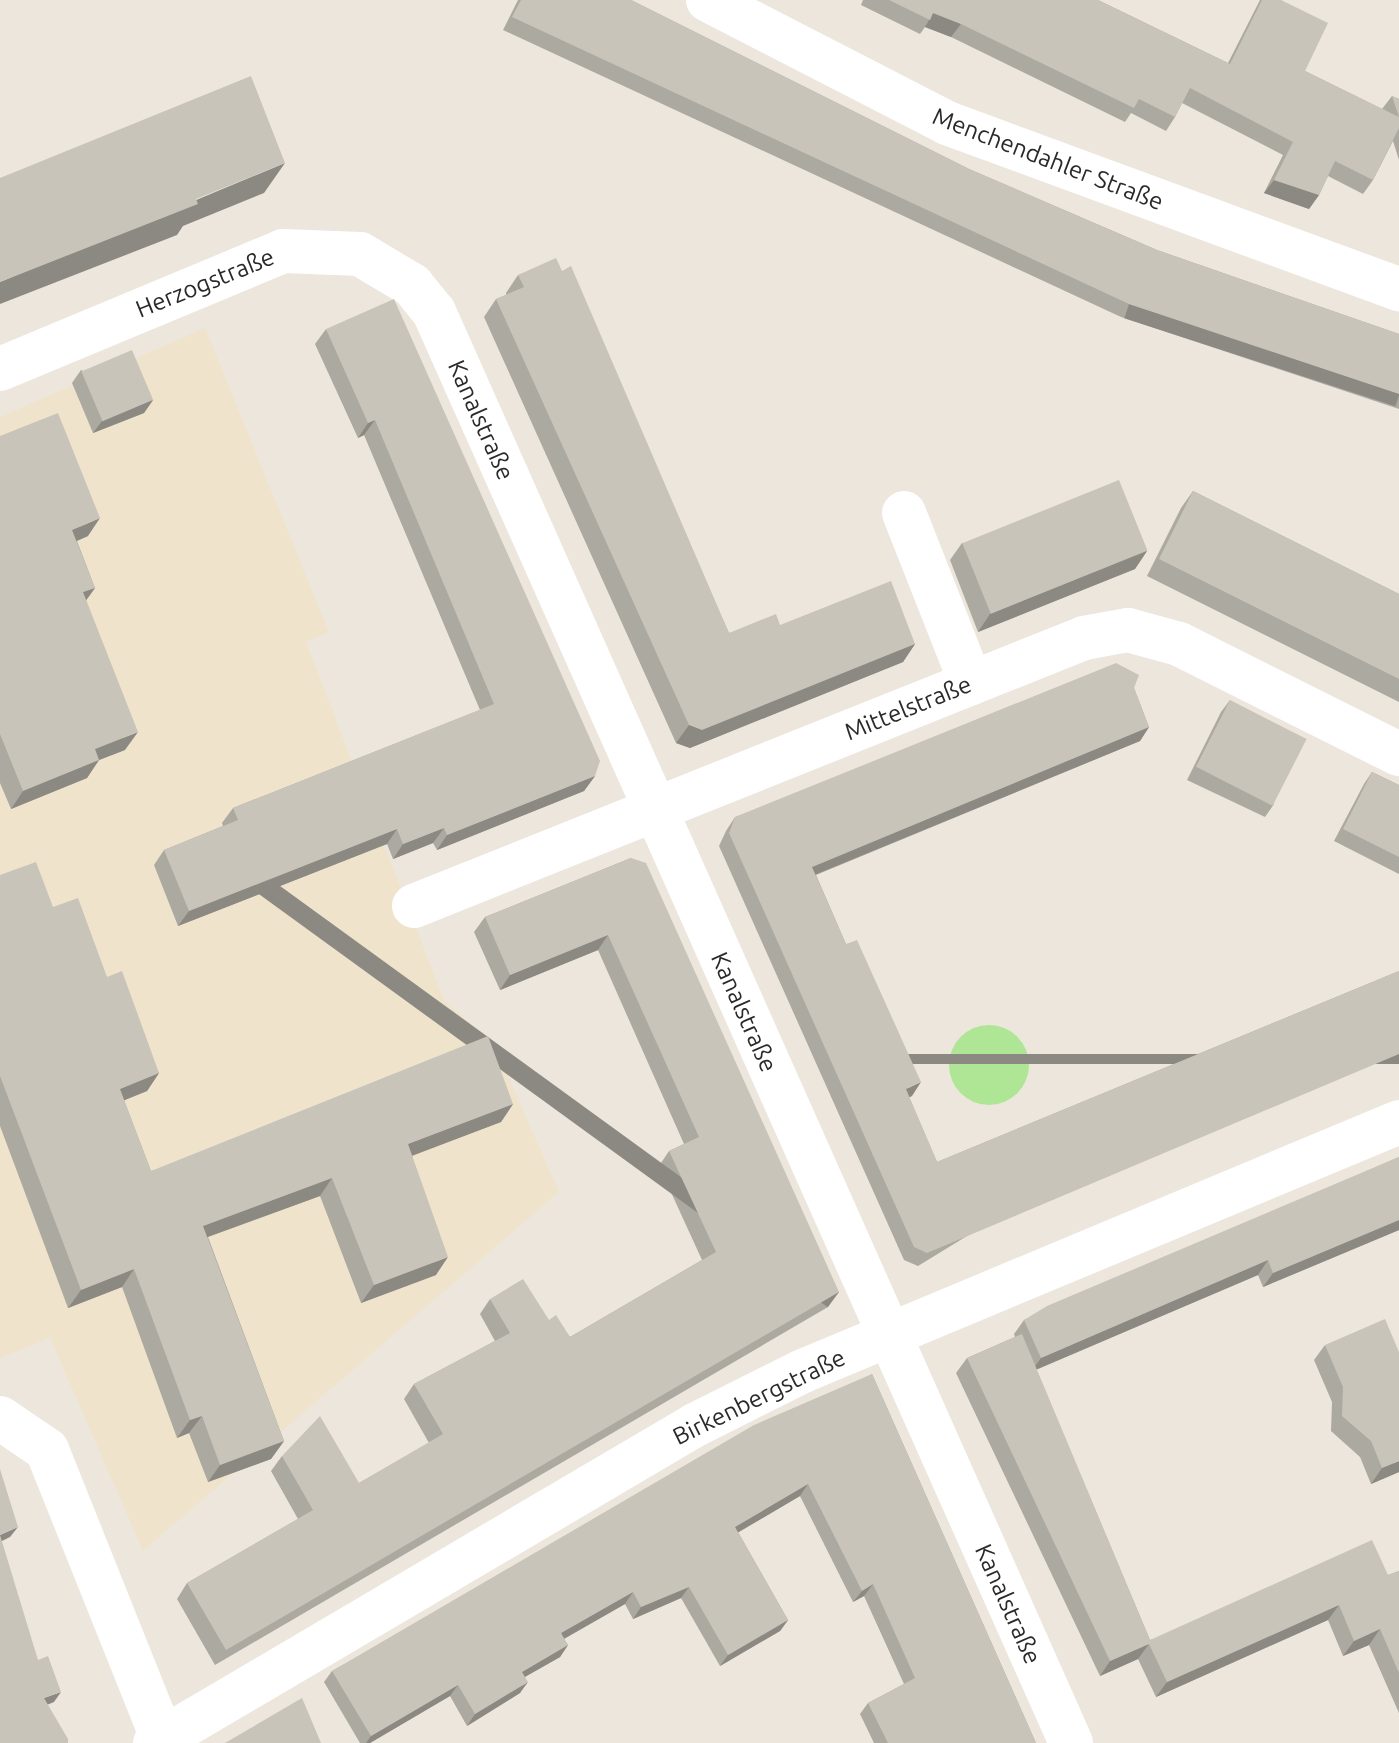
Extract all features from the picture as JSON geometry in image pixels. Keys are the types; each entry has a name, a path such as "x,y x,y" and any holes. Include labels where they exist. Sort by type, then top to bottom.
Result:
{"street":[{"name":"Menchendahler Straße","path":"708,0 947,123 1399,289"},
{"name":"Herzogstraße","path":"0,369 283,251 360,254 412,285"},
{"name":"Kanalstraße","path":"412,285 434,312 653,811 1071,1743"},
{"path":"904,513 971,683"},
{"name":"Mittelstraße","path":"414,906 1084,638 1128,630 1179,644 1399,754"},
{"name":"Birkenbergstraße","path":"158,1741 695,1425 889,1338 1399,1122"},
{"path":"0,1418 47,1450 158,1741"}],"shaded area":[{"path":"205,328 329,632 306,642 444,1000 495,1046 559,1192 143,1551 50,1338 0,1358 0,417"}],"green space":[{"path":"989,1025 1004,1028 1017,1037 1026,1050 1029,1065 1026,1080 1017,1093 1004,1102 989,1105 974,1102 961,1093 952,1080 949,1065 952,1050 961,1037 974,1028"}],"building":[{"path":"521,0 631,0 969,169 1157,250 1399,334 1399,394 1129,304 512,17"},
{"path":"889,0 1098,0 1230,64 1262,0 1281,0 1328,23 1305,71 1399,117 1399,128 1373,180 1335,161 1319,195 1274,180 1293,142 1190,88 1175,117 1139,99 1134,108 961,24 933,13 930,20"},
{"path":"251,76 285,163 196,199 198,204 0,282 0,178"},
{"path":"1392,96 1399,99 1399,117"},
{"path":"556,258 562,271 571,266 729,633 776,614 780,625 891,581 915,644 702,730 689,725 496,299 524,287 518,275"},
{"path":"394,299 600,761 595,776 447,835 444,828 403,844 397,829 189,911 164,850 238,820 233,808 494,704 375,420 368,423 326,329"},
{"path":"132,350 153,400 102,421 81,371"},
{"path":"58,413 100,518 72,530 95,588 83,592 138,732 95,749 99,760 23,791 0,734 0,436"},
{"path":"1119,480 1147,550 991,614 962,543"},
{"path":"1193,491 1399,594 1399,679 1159,559"},
{"path":"1116,663 1139,675 1134,688 1149,727 812,867 846,944 857,940 921,1082 906,1089 937,1162 1399,971 1399,1054 927,1253 914,1247 729,833 735,817"},
{"path":"1230,700 1307,739 1273,806 1196,767"},
{"path":"1372,772 1399,785 1399,857 1343,829"},
{"path":"631,858 646,863 839,1292 226,1650 187,1583 313,1510 282,1456 320,1416 359,1483 443,1434 414,1384 510,1333 490,1299 523,1279 549,1320 556,1315 570,1337 716,1252 669,1151 699,1137 608,935 510,975 485,917"},
{"path":"36,862 53,907 78,898 107,977 122,971 159,1073 120,1089 151,1171 488,1036 513,1104 408,1144 448,1257 374,1285 332,1178 203,1226 284,1441 220,1465 202,1416 190,1420 134,1269 81,1290 0,1076 0,875"},
{"path":"1399,1157 1399,1220 1273,1273 1268,1260 1041,1358 1024,1320 1047,1306"},
{"path":"1385,1319 1399,1352 1399,1461 1382,1468 1371,1441 1342,1416 1343,1387 1325,1345"},
{"path":"1022,1334 1150,1640 1372,1540 1388,1575 1399,1571 1399,1673 1380,1629 1354,1641 1339,1605 1167,1682 1149,1644 1110,1661 967,1358"},
{"path":"872,1374 1036,1743 888,1743 868,1703 915,1678 873,1584 862,1591 808,1484 735,1527 788,1620 728,1655 689,1587 641,1607 633,1592 561,1633 568,1645 522,1672 528,1682 475,1714 458,1685 371,1736 332,1671 754,1425"},
{"path":"0,1469 18,1527 0,1535"},
{"path":"0,1535 38,1660 48,1656 61,1692 44,1698 68,1743 0,1743"},
{"path":"302,1698 321,1743 225,1743"}]}
